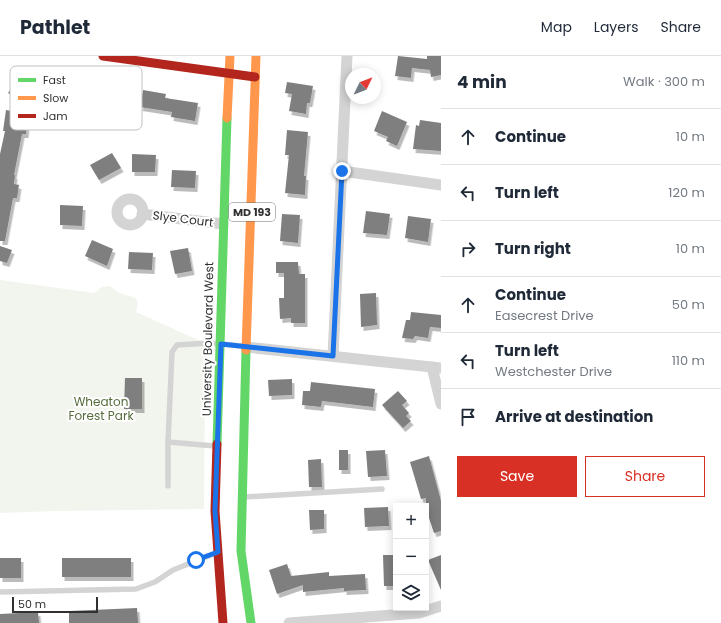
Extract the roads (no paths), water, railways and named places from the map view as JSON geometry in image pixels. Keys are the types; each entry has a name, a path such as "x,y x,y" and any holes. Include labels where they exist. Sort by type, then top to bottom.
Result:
{"main road":[{"path":"104,56 141,58 255,77"},
{"name":"University Boulevard West","path":"223,623 215,511 221,344 223,224 230,56"},
{"name":"MD 193","path":"251,623 241,551 241,497 256,56"}],"street":[{"path":"333,356 347,56"},
{"path":"342,171 441,185"},
{"name":"Slye Court","path":"142,214 223,224"},
{"path":"246,347 436,368 441,404"},
{"path":"289,623 356,621 419,613 441,606"}],"lane":[{"path":"168,486 168,442 172,352 176,345 221,344 246,347"},
{"path":"168,442 218,446"},
{"path":"241,497 382,489"},
{"path":"0,592 136,589 155,582 173,570 218,552"}],"park label":[{"name":"Wheaton Forest Park","path":"101,409"}]}
